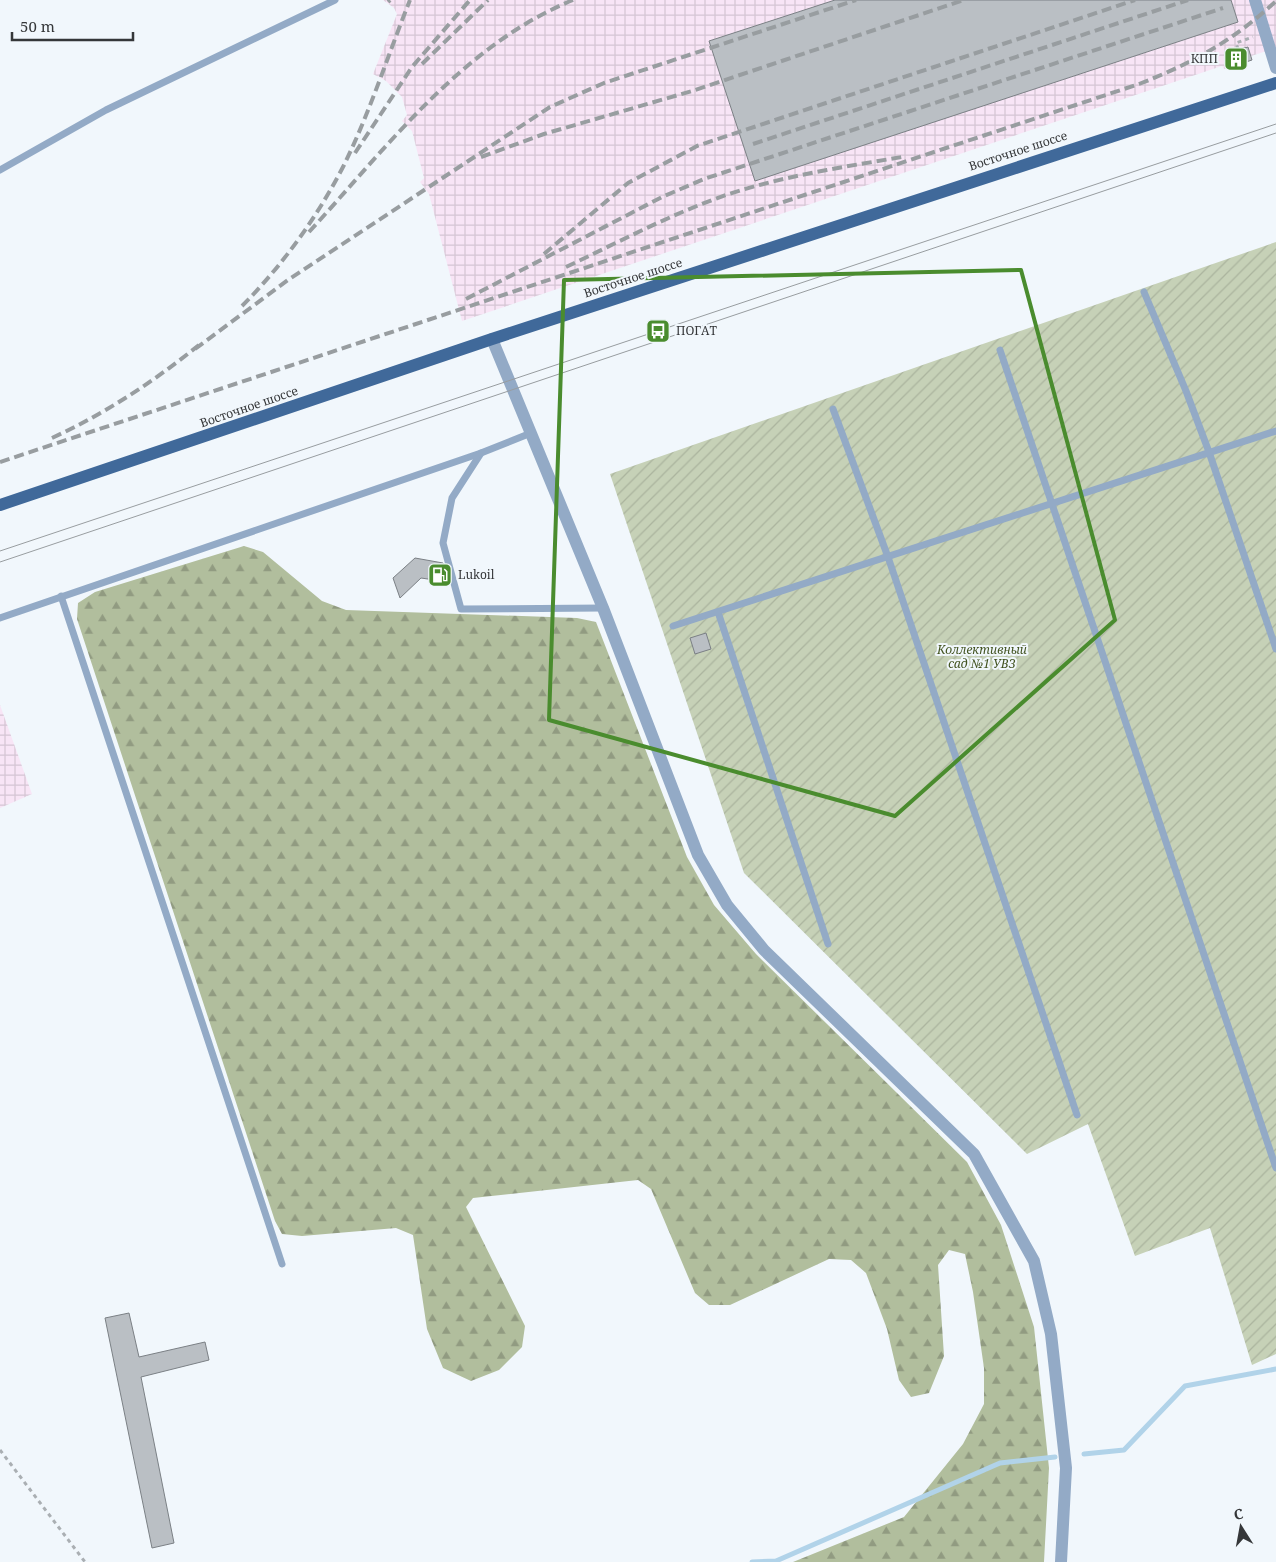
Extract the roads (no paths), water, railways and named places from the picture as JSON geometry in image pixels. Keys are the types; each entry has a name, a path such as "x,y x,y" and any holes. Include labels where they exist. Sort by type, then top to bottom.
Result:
{"main road":[{"name":"Восточное шоссе","path":"0,505 492,339 1276,83"}],"street":[{"path":"1255,0 1276,68"},
{"path":"492,339 603,608 698,855 727,905 764,950 974,1154 1034,1261 1051,1334 1066,1468 1061,1562"}],"lane":[{"path":"0,170 106,110 335,0"},
{"path":"1144,292 1186,390 1209,452 1276,649"},
{"path":"1000,350 1276,1168"},
{"path":"833,408 888,557 1076,1115"},
{"path":"673,626 1276,431"},
{"path":"0,618 531,433"},
{"path":"481,452 452,498 443,543 461,609 603,608"},
{"path":"61,596 282,1264"},
{"path":"718,612 828,944"}],"waterway":[{"path":"1084,1454 1124,1450 1185,1386 1276,1369"},
{"path":"752,1562 776,1561 1000,1463 1055,1457"}],"tram line":[{"path":"0,551 1276,124"},
{"path":"0,562 1276,133"}],"railway":[{"path":"242,306 257,291 298,240 334,184 362,125 410,0"},
{"path":"355,153 412,67 470,0"},
{"path":"422,64 488,0"},
{"path":"309,232 398,133 462,71 496,43 533,19 573,0"},
{"path":"195,349 288,280 550,107 604,83 856,0"},
{"path":"481,157 544,134 692,91 964,0"},
{"path":"544,254 628,183 697,146 1135,0"},
{"path":"753,144 1188,0"},
{"path":"0,462 1139,84 1177,68 1212,49 1228,39 1276,1"},
{"path":"466,299 662,197 704,179 1223,8"},
{"path":"566,267 665,220 726,195 791,177 902,157"},
{"path":"52,438 128,396 164,372 199,345"}],"place":[{"name":"КПП","path":"1236,59"},
{"name":"ПОГАТ","path":"658,331"},
{"name":"Lukoil","path":"440,575"}],"park label":[{"name":"Коллективный сад №1 УВЗ","path":"982,657"}]}
